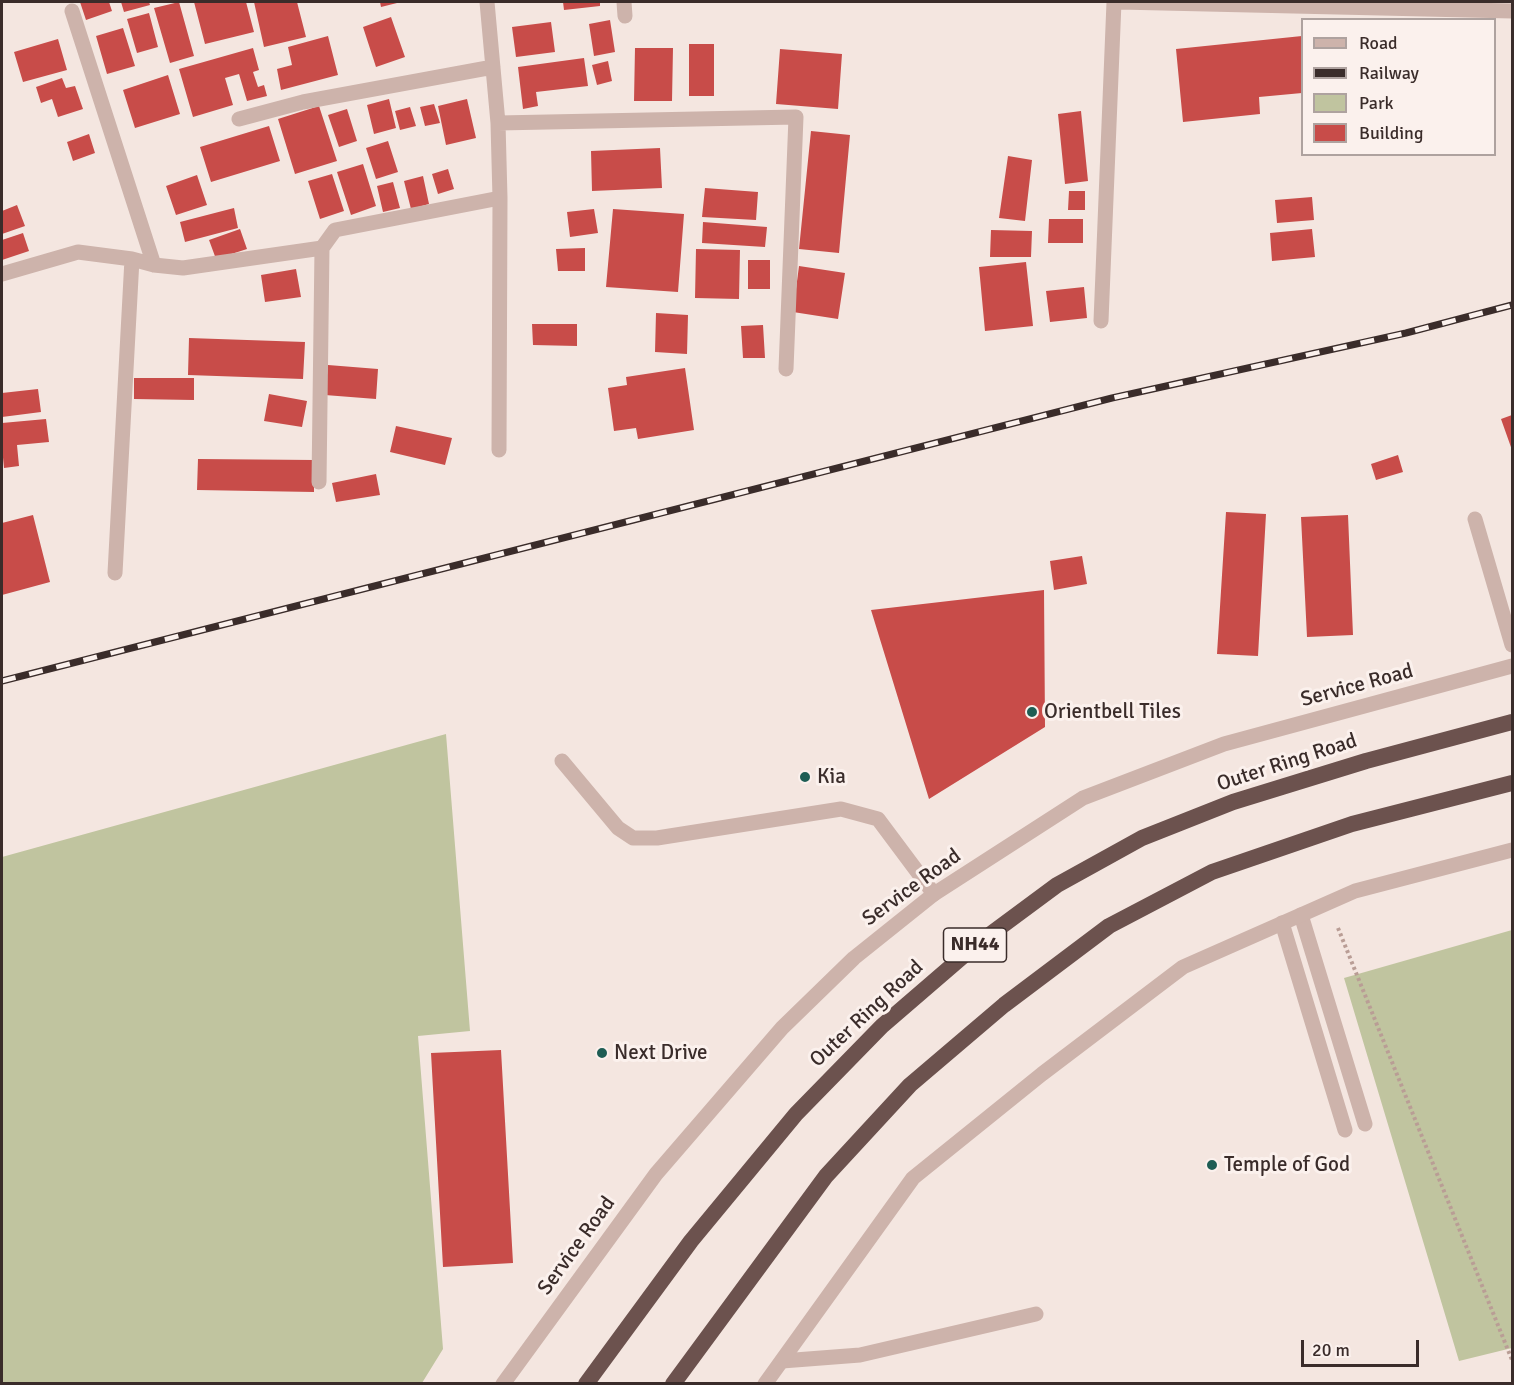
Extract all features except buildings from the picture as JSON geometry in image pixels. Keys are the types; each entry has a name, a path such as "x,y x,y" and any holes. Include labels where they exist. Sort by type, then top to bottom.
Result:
{"highway":[{"name":"Outer Ring Road","path":"586,1383 691,1241 796,1114 891,1019 976,945 1057,885 1142,838 1233,802 1366,761 1512,722"},
{"path":"673,1383 826,1176 910,1085 1004,1005 1109,926 1212,872 1352,824 1512,783"}],"street":[{"path":"486,2 498,123 499,450"},
{"path":"1101,321 1114,2"},
{"path":"1119,2 1512,11"},
{"path":"72,10 154,265"},
{"path":"239,119 303,102 493,67"},
{"path":"498,123 796,117 786,369"},
{"path":"319,482 322,248 335,230 500,198"},
{"path":"2,274 78,252 183,268 322,248"},
{"path":"115,573 132,259"},
{"path":"1475,519 1512,645"},
{"name":"Service Road","path":"503,1383 656,1173 782,1028 854,958 934,894 1083,798 1224,744 1512,666"},
{"path":"562,761 618,828 633,838 657,838 842,809 878,819 934,894"},
{"path":"765,1383 914,1178 1042,1074 1184,968 1355,891 1512,850"},
{"path":"1301,915 1365,1124"},
{"path":"1282,923 1346,1130"},
{"path":"782,1361 860,1355 1036,1314"}],"path":[{"path":"1328,903 1512,1360"}],"green space":[{"path":"446,734 470,1031 418,1036 443,1349 422,1383 2,1383 2,857"},
{"path":"1512,930 1512,1348 1459,1361 1344,978"}],"railway":[{"path":"2,681 1112,398 1406,333 1512,305"}],"place":[{"name":"Orientbell Tiles","path":"1032,712"},
{"name":"Kia","path":"805,777"},
{"name":"Next Drive","path":"602,1053"},
{"name":"Temple of God","path":"1212,1165"}]}
